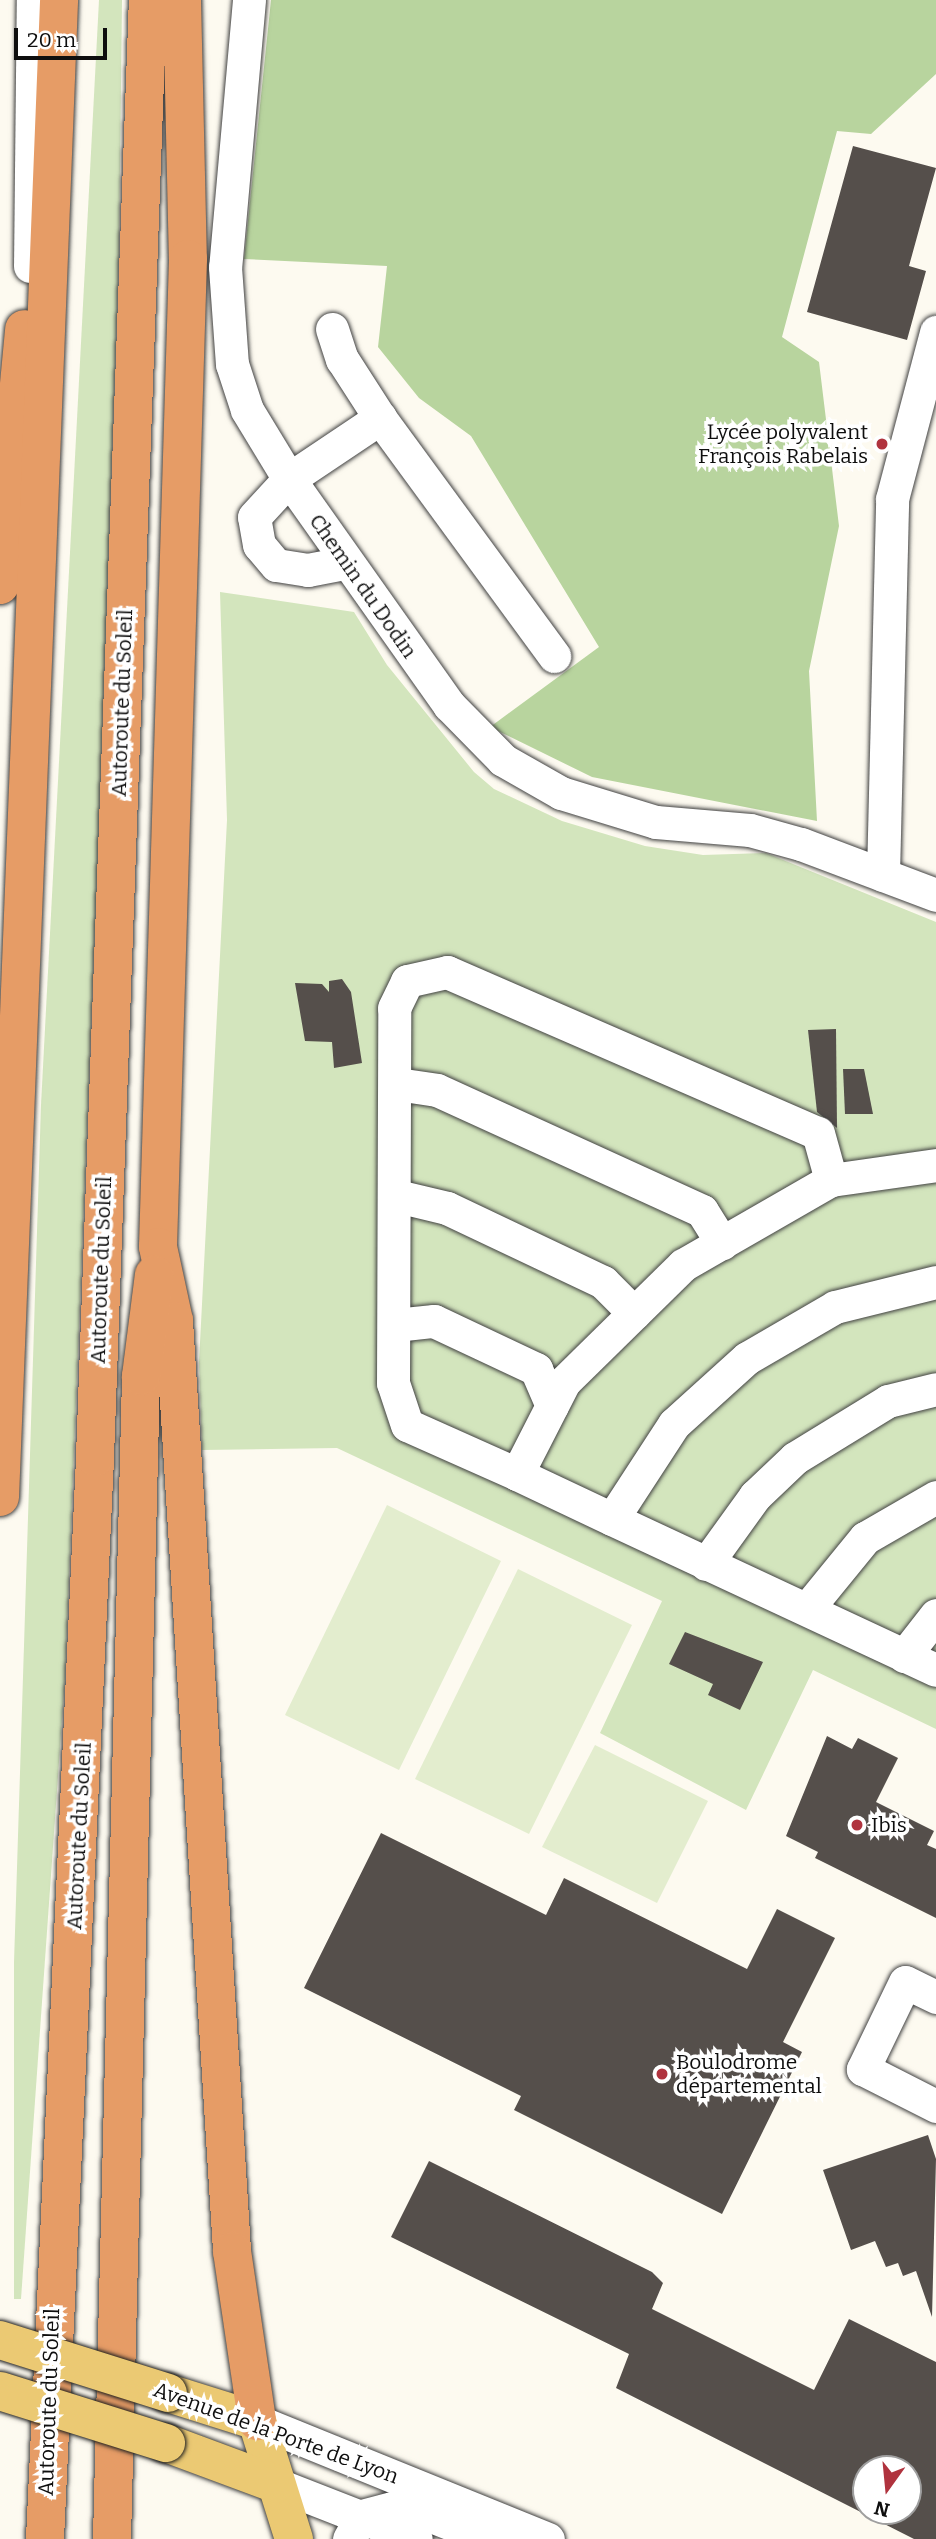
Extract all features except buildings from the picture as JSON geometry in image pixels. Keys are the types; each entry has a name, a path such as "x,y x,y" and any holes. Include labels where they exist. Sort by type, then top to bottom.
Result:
{"highway":[{"path":"0,585 57,0"},
{"path":"0,1497 57,0"},
{"name":"Autoroute du Soleil","path":"45,2539 54,2264 76,1917 148,0"},
{"path":"112,2539 141,1376 158,1247 188,259 181,0"},
{"path":"158,1247 174,1321 232,2251 257,2421"}],"main road":[{"name":"Avenue de la Porte de Lyon","path":"0,2340 257,2421"},
{"path":"0,2390 166,2443 276,2484"},
{"path":"257,2421 294,2539"}],"street":[{"path":"30,266 33,0"},
{"name":"Chemin du Dodin","path":"249,0 226,309 232,364 247,410 289,479 344,563 449,705 503,760 561,793 656,822 775,837 936,895"},
{"path":"332,329 342,359 380,418 554,656"},
{"path":"883,875 892,499 936,332"},
{"path":"344,563 308,570 276,565 259,545 254,517 289,479 380,418"},
{"path":"831,1180 818,1132 447,972 407,981 394,1008 397,1196 393,1383 407,1425 936,1670"},
{"path":"397,1084 437,1090 702,1211 722,1243"},
{"path":"517,1474 564,1382 683,1265 831,1180 936,1165"},
{"path":"397,1196 447,1208 603,1282 634,1313"},
{"path":"612,1519 674,1424 747,1358 835,1307 936,1282"},
{"path":"395,1325 434,1321 536,1369 552,1406"},
{"path":"706,1564 755,1496 795,1458 888,1401 936,1389"},
{"path":"807,1609 865,1538 936,1497"},
{"path":"904,1656 936,1615"},
{"path":"936,1997 905,1982 863,2069 936,2106"},
{"name":"Avenue de la Porte de Lyon","path":"257,2421 544,2537"},
{"path":"276,2484 355,2528 416,2539"},
{"path":"355,2528 403,2505 482,2536 544,2537"}],"green space":[{"path":"99,0 122,0 119,255 98,851 65,1677 21,2299 14,2299 14,1963 41,1105"},
{"path":"271,0 936,0 936,74 871,134 837,131 782,337 819,362 839,526 809,671 817,821 592,777 490,727 599,647 471,436 419,398 378,347 387,266 244,259"},
{"path":"220,592 354,612 387,665 474,772 494,789 562,821 645,846 703,855 766,853 936,922 936,1729 813,1670 746,1810 600,1733 662,1601 337,1448 202,1450 199,1362 227,820"},
{"path":"387,1505 501,1561 399,1770 285,1715"},
{"path":"518,1569 632,1625 529,1834 415,1779"},
{"path":"595,1745 708,1801 657,1903 542,1847"}],"place":[{"name":"Lycée polyvalent François Rabelais","path":"882,444"},
{"name":"Ibis","path":"857,1825"},
{"name":"Boulodrome départemental","path":"662,2074"}]}
